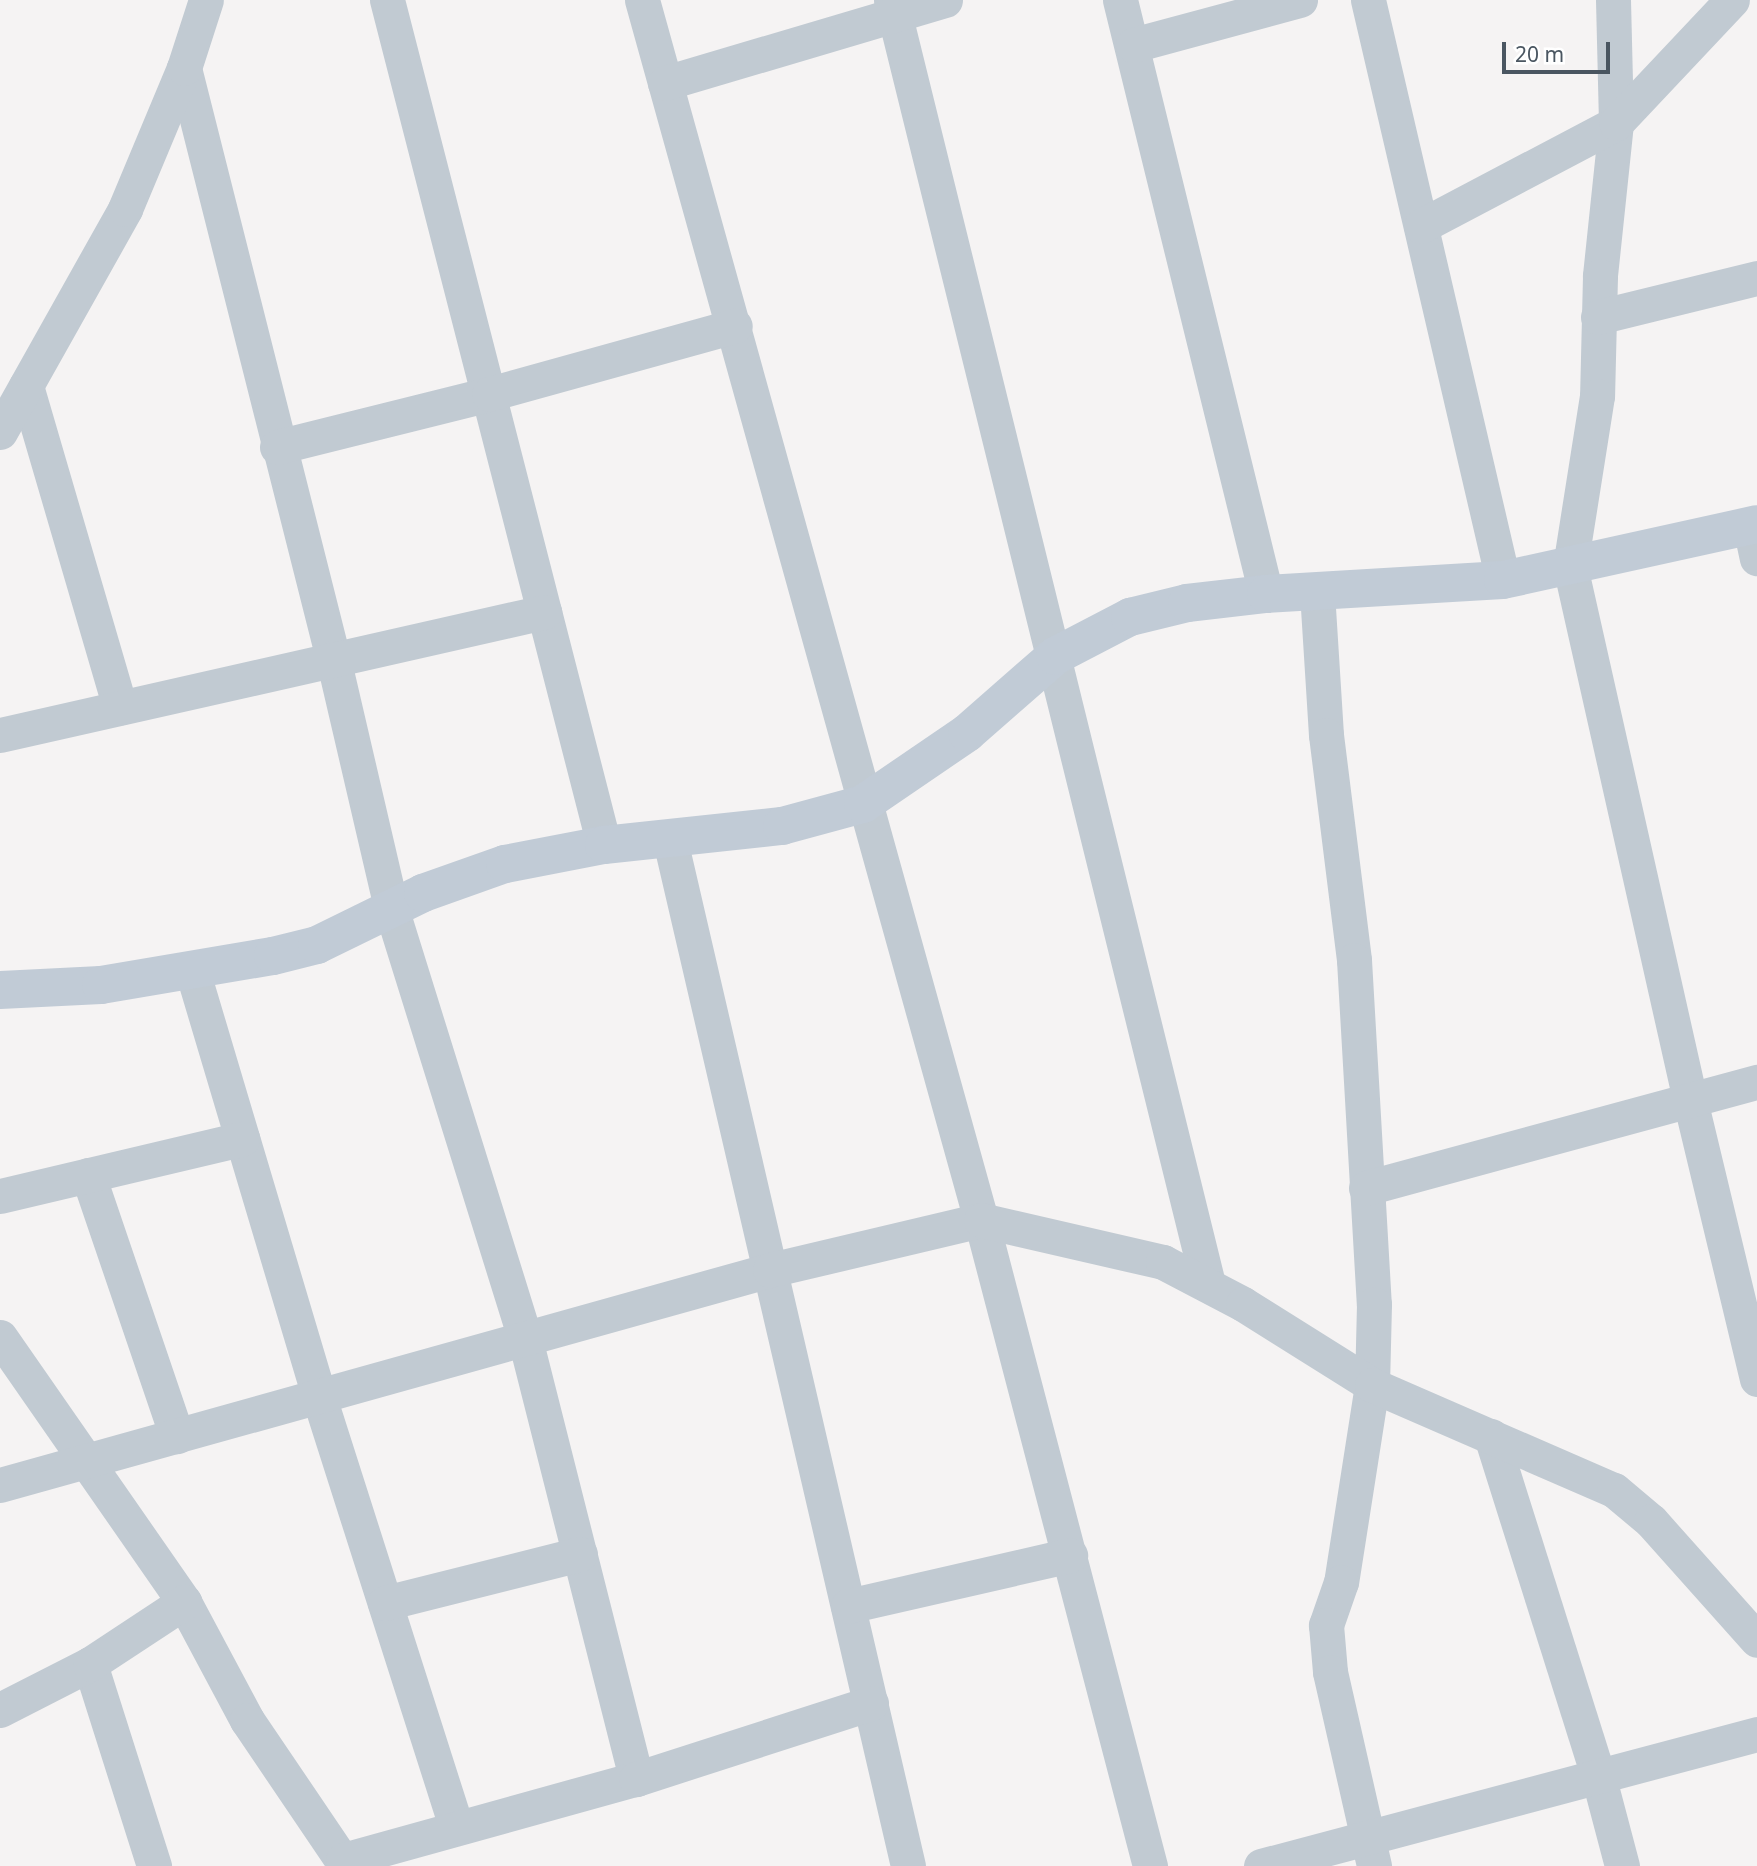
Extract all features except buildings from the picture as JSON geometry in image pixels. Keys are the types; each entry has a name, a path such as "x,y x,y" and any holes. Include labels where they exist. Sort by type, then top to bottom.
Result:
{"street":[{"path":"0,432 125,209 184,68 206,0"},
{"path":"387,0 604,845"},
{"path":"642,0 735,326 863,804 981,1220 1150,1866"},
{"path":"665,83 893,7 945,0"},
{"path":"1120,0 1266,594"},
{"path":"1133,45 1300,0"},
{"path":"1368,0 1503,580"},
{"path":"1613,0 1616,123 1598,317 1597,396 1570,566 1690,1100 1757,1380"},
{"path":"1421,226 1616,123 1732,0"},
{"path":"893,7 1208,1284"},
{"path":"184,68 277,447 333,658 391,908 525,1339 636,1779"},
{"path":"1598,317 1757,278"},
{"path":"277,447 489,394 735,326"},
{"path":"26,386 120,708"},
{"path":"0,990 101,985 317,945 423,893 505,864 604,845 782,826 863,804 967,733 1055,656 1130,617 1187,603 1266,594 1503,580 1570,566 1755,536"},
{"path":"1317,592 1326,735 1354,960 1374,1304 1372,1385 1340,1582 1326,1625 1330,1672 1370,1852"},
{"path":"0,735 544,612"},
{"path":"670,840 908,1866"},
{"path":"192,970 319,1397 456,1827"},
{"path":"1366,1188 1757,1082"},
{"path":"0,1196 242,1139"},
{"path":"88,1175 177,1436"},
{"path":"0,1485 770,1270 981,1220 1163,1262 1208,1284 1372,1385 1614,1490 1651,1521 1757,1640"},
{"path":"0,1337 184,1602 247,1720 344,1863 456,1827 636,1779 871,1703"},
{"path":"1491,1436 1598,1775 1622,1866"},
{"path":"385,1603 580,1554"},
{"path":"848,1606 1070,1555"},
{"path":"0,1710 90,1664 184,1602"},
{"path":"90,1664 154,1866"},
{"path":"1261,1866 1370,1852 1598,1775 1757,1734"}]}
